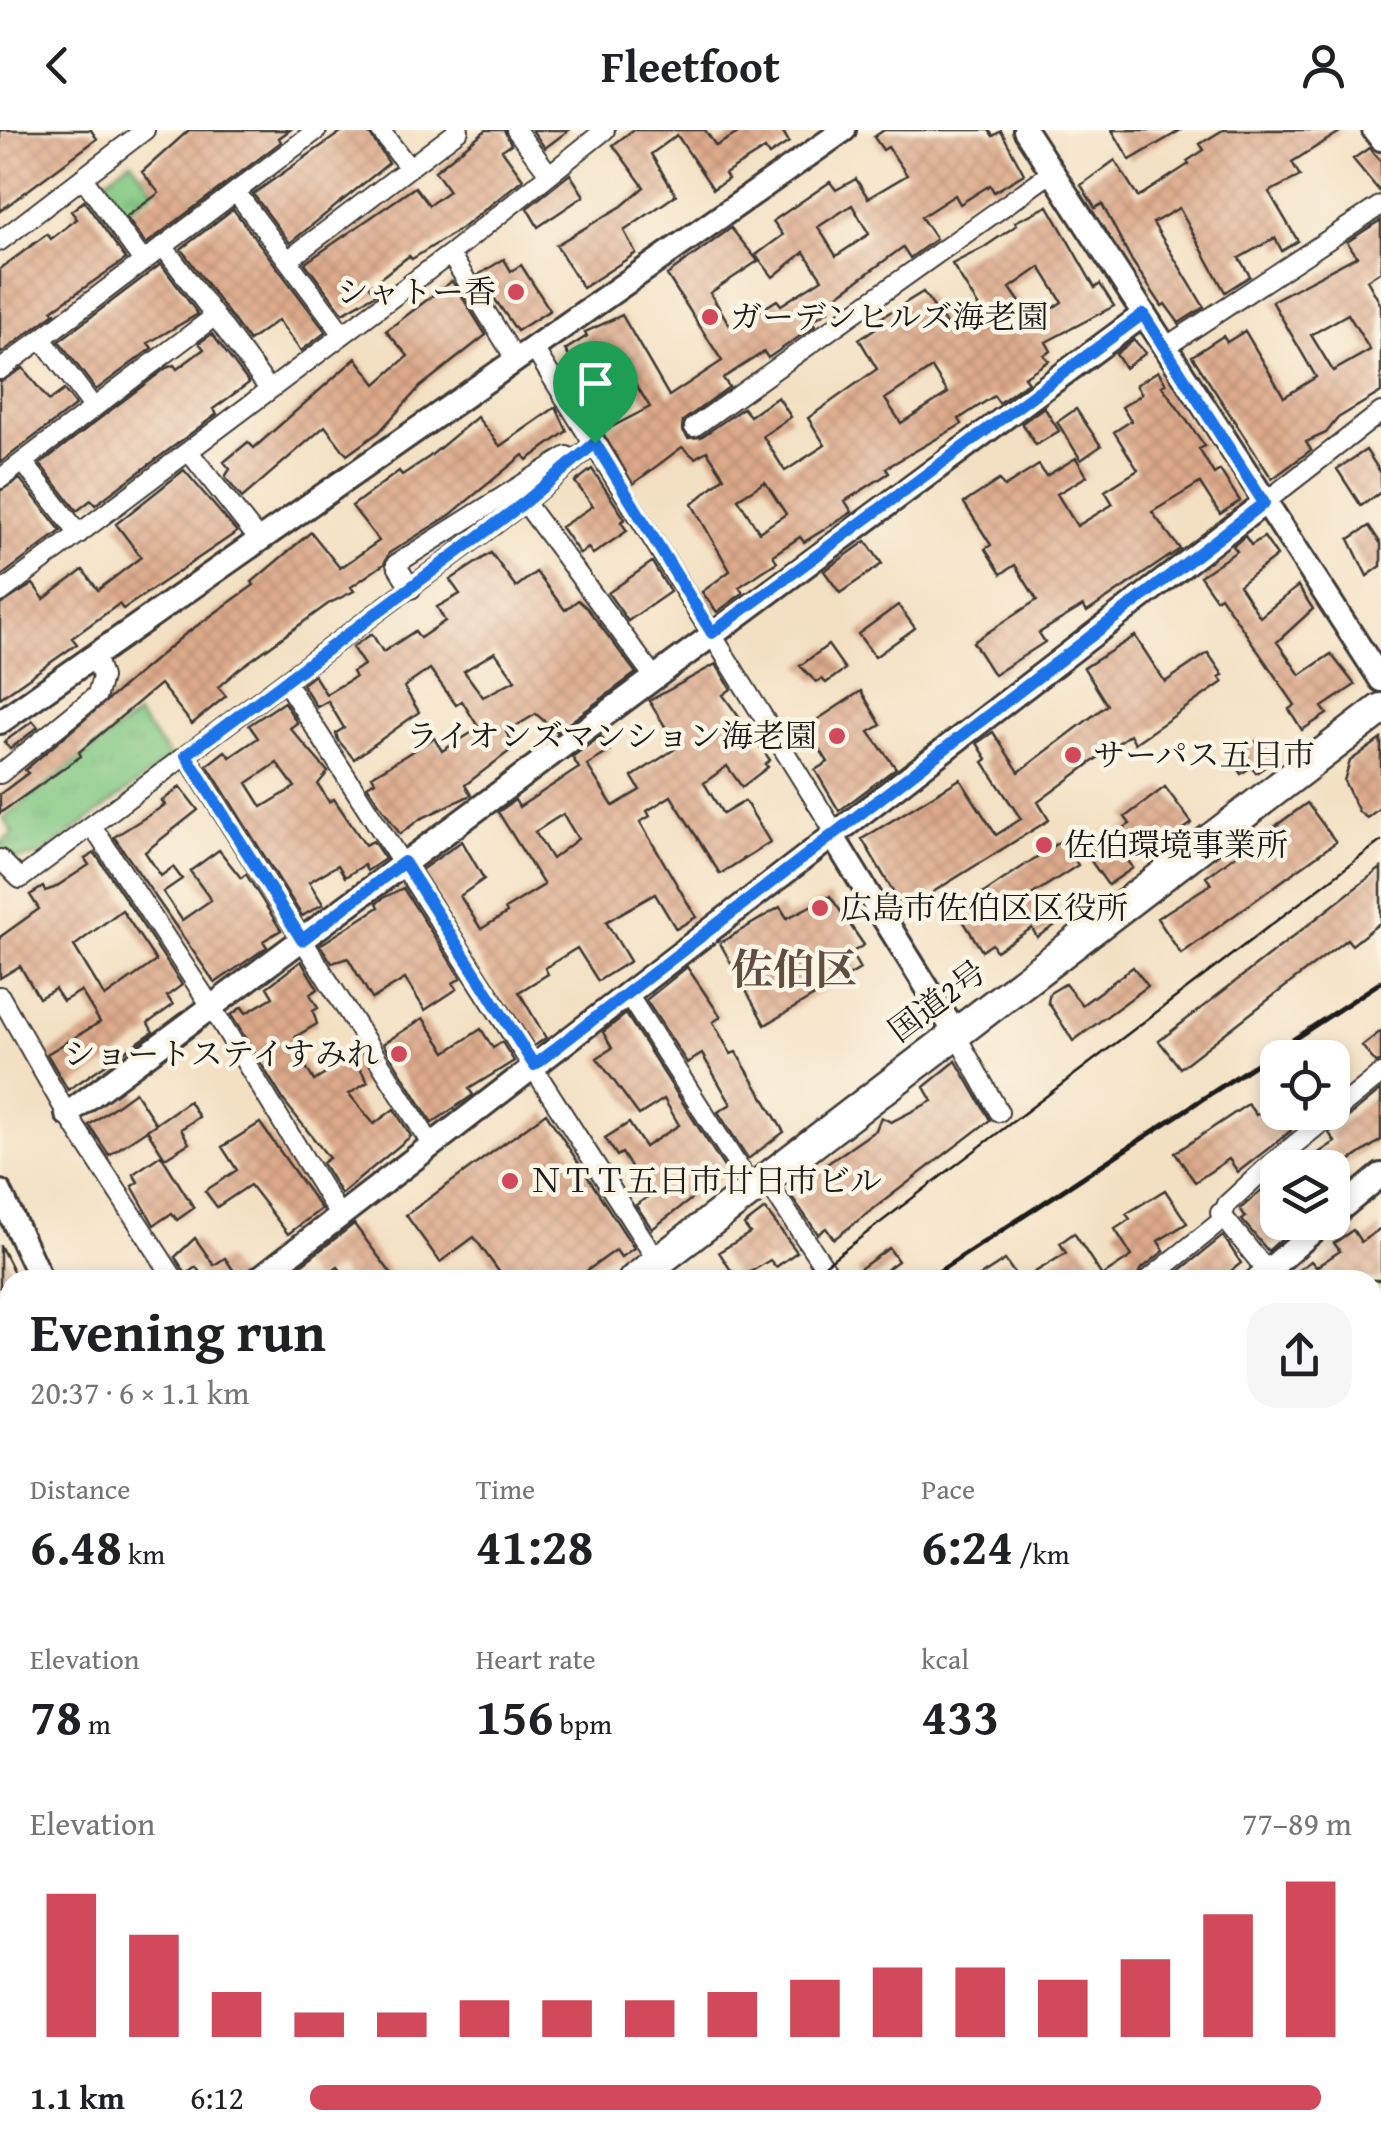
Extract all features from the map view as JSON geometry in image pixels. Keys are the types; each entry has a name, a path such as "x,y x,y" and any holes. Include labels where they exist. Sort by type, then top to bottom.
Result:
{"highway":[{"name":"国道2号","path":"647,1270 954,1031 1381,709"}],"street":[{"path":"0,241 145,130"},
{"path":"0,370 317,130"},
{"path":"380,130 409,168"},
{"path":"288,260 459,130"},
{"path":"516,130 548,174"},
{"path":"0,593 450,254 605,130"},
{"path":"0,722 844,130"},
{"path":"1024,130 1381,680"},
{"path":"1374,130 1381,139"},
{"path":"694,428 1052,172"},
{"path":"83,178 143,260"},
{"path":"236,192 343,334"},
{"path":"1164,348 1381,206"},
{"path":"162,246 269,389"},
{"path":"450,254 595,443 831,826 832,835 1000,1112"},
{"path":"67,1114 1143,314"},
{"path":"0,479 215,316"},
{"path":"42,338 94,408"},
{"path":"270,1270 1381,412"},
{"path":"411,589 396,564 519,495 595,443"},
{"path":"189,452 259,540"},
{"path":"23,462 78,534"},
{"path":"519,495 654,677"},
{"path":"0,859 20,879 411,589 519,495"},
{"path":"0,774 97,695 102,677 95,655"},
{"path":"285,681 534,1065 645,1270"},
{"path":"186,755 432,1144"},
{"path":"92,826 211,1006 339,1215"},
{"path":"627,992 744,1176 766,1180 826,1270"},
{"path":"0,996 67,1114 168,1270"},
{"path":"1160,1270 1220,1222 1220,1213 1267,1168 1381,1074"},
{"path":"1350,1201 1381,1175"},
{"path":"0,1192 37,1270"},
{"path":"1220,1213 1258,1270"},
{"path":"1269,1270 1303,1240"}],"green space":[{"path":"131,161 154,191 121,217 97,186"},
{"path":"137,715 171,758 40,856 10,860 0,844 13,833 3,818"}],"building":[{"path":"0,130 91,130 97,139 0,211"},
{"path":"189,130 290,130 279,138 281,142 146,244 126,217 159,193 142,172"},
{"path":"344,130 367,130 389,163 290,243 253,194"},
{"path":"486,130 504,130 511,144 502,150 523,179 462,228 412,259 409,256 370,286 376,294 343,313 305,263 415,187 429,205 449,191 435,171"},
{"path":"532,130 569,130 545,148"},
{"path":"633,130 705,130 716,146 743,130 782,130 789,142 769,155 765,149 725,174 728,179 713,189 677,135 651,154 676,195 624,231 636,253 583,288 556,245 622,206 644,187 613,145"},
{"path":"884,130 989,130 993,136 1001,131 1024,174 994,192 990,185 960,204 955,195 921,217 936,239 910,258 903,247 826,304 829,310 812,321 815,326 768,358 764,352 723,378 729,387 683,421 682,429 688,438 701,437 743,408 750,416 778,397 791,417 763,436 785,471 825,445 808,418 877,369 859,339 882,324 879,319 923,292 948,327 979,307 952,264 983,248 1017,225 1015,222 1048,206 1095,288 1100,284 1114,306 1046,342 1051,351 1044,355 1049,361 1024,377 1028,382 999,403 994,396 959,419 962,424 886,468 889,473 845,501 852,512 804,542 800,537 773,555 777,562 739,587 743,593 717,612 702,592 730,571 692,504 724,477 707,451 695,458 682,447 633,484 602,432 650,407 635,383 586,409 574,388 585,382 565,350 587,336 585,332 622,315 669,396 722,361 667,275 731,228 758,261 710,293 732,329 777,300 781,305 822,279 804,252 773,277 756,255 783,235 773,221 830,182 836,190 856,179 868,198 907,175 888,147 883,150 874,137","holes":["852,205 869,234 836,256 818,227","1040,267 1062,302 1033,321 1010,288","932,368 948,393 901,423 885,399","765,482 786,514 759,532 738,499"]},
{"path":"1112,130 1181,130 1130,160"},
{"path":"1223,130 1343,130 1292,162 1300,176 1269,192 1298,241 1282,251 1275,238 1239,258 1250,276 1225,292 1179,208 1153,223 1204,307 1179,323 1165,304 1162,306 1132,261 1102,204 1095,208 1081,185 1115,160 1138,197 1189,164 1187,161 1204,150 1200,144"},
{"path":"1369,148 1381,161 1381,193 1353,159"},
{"path":"570,174 584,196 538,227 527,208"},
{"path":"84,201 126,259 52,310 55,313 0,354 0,269 47,234 51,239 77,219 71,211"},
{"path":"233,209 326,332 301,351 278,320 249,341 181,249"},
{"path":"1381,220 1381,271 1367,280 1381,305 1381,392 1338,418 1326,433 1306,442 1311,450 1272,479 1192,356 1223,336 1227,342 1245,331 1284,397 1316,377 1272,301 1357,256 1347,242","holes":["1348,314 1370,350 1333,371 1311,335"]},
{"name":"シャトー香","path":"504,259 511,271 521,265 550,310 517,331 478,275"},
{"path":"161,264 198,314 148,343 152,348 96,390 59,341"},
{"path":"452,281 486,335 420,387 379,432 347,455 325,426 242,498 225,477 230,469 224,462 248,442 254,448 356,358 376,384 408,356 386,331"},
{"path":"212,334 249,383 213,409 217,414 95,505 91,500 77,511 40,464 166,368 174,365 177,369 204,349 199,343"},
{"path":"1134,340 1146,353 1125,368 1116,354"},
{"path":"23,368 49,401 64,390 76,405 0,463 0,382"},
{"path":"1158,371 1166,384 1162,386 1205,446 1199,449 1214,474 1220,470 1240,501 1220,514 1200,483 1152,512 1180,549 1087,612 1083,606 1039,633 1045,642 994,675 973,642 1037,600 1015,565 1001,574 985,549 991,545 964,503 999,480 1004,487 1039,465 1046,476 1076,458 1087,476 1057,494 1077,526 1113,504 1105,491 1138,470 1114,432 1131,421 1122,407 1142,394 1136,385"},
{"path":"556,407 567,431 527,460 523,455 450,515 389,553 384,564 351,587 354,591 328,604 239,669 218,687 226,696 192,724 160,684 79,752 81,756 0,813 0,794 28,773 25,770 184,635 254,585 252,582 311,532 340,568 379,541 352,506 399,471 402,475 429,457 477,417 500,446"},
{"path":"1044,407 1059,431 1036,445 1022,423"},
{"path":"1076,409 1101,446 1081,460 1057,422"},
{"path":"1366,450 1381,473 1381,492 1361,506 1337,469"},
{"path":"592,469 625,519 621,522 627,531 593,554 588,548 580,554 561,527 593,506 575,482"},
{"path":"184,470 237,532 123,609 119,604 72,638 77,644 0,698 0,605 33,584 44,599 83,570 98,590 141,557 116,524"},
{"path":"20,479 61,531 0,577 0,491"},
{"path":"1369,526 1381,544 1381,566 1367,576 1349,539"},
{"path":"1245,536 1251,545 1264,537 1277,556 1239,585 1260,617 1298,586 1313,609 1277,642 1300,675 1331,654 1355,685 1322,707 1327,714 1302,730 1289,709 1295,705 1220,596 1216,599 1200,576 1237,551 1233,546"},
{"path":"866,541 882,564 840,593 824,571"},
{"path":"491,553 516,587 536,572 565,610 578,600 587,608 636,673 557,732 536,714 506,732 515,747 465,785 471,795 420,819 400,834 367,786 375,781 372,776 434,738 442,751 479,728 462,701 456,705 430,669 404,687 419,712 354,759 338,740 336,733 344,728 328,701 317,707 302,684 314,675 326,694 355,677 352,672 364,665 352,647 372,634 383,652 415,631 420,638 445,621 437,607 460,594 450,580","holes":["495,652 515,680 483,697 464,671"]},
{"path":"652,562 670,592 628,621 608,593"},
{"path":"898,605 915,628 875,657 858,634"},
{"path":"1135,636 1165,682 1208,653 1223,675 1219,677 1223,682 1135,743 1130,734 1038,802 1049,820 904,910 862,839 960,779 996,835 1021,819 983,762 987,759 977,743 993,732 1019,772 1107,705 1084,668"},
{"path":"828,645 845,669 826,683 822,679 816,682 800,666"},
{"path":"716,664 731,689 723,695 770,760 765,764 768,767 742,787 727,766 704,783 723,814 745,801 770,842 720,874 671,796 647,811 650,816 640,822 696,917 676,929 655,894 606,922 630,961 598,981 577,948 545,968 548,974 519,992 546,1038 534,1046 421,870 462,841 484,879 460,896 481,929 507,913 505,909 544,885 498,812 515,800 519,807 579,768 572,757 601,736 610,751 587,765 613,806 640,790 632,777 678,747 649,701","holes":["563,814 578,839 552,859 535,832"]},
{"path":"861,691 881,725 869,732 896,768 839,811 815,770 828,762 806,727"},
{"path":"284,702 297,723 290,728 328,772 318,784 329,802 334,799 365,845 373,841 385,859 367,871 364,865 345,877 338,865 309,882 323,904 302,916 207,765 225,751 230,757 258,738 249,725","holes":["277,763 295,787 262,807 247,783"]},
{"path":"33,721 38,727 10,749 4,742"},
{"path":"1381,739 1381,807 1367,818 1359,812 1344,781 1350,761"},
{"path":"1258,740 1276,759 1256,773 1251,767 1241,774 1231,759"},
{"path":"180,787 198,810 145,852 161,876 173,867 182,879 163,892 182,920 211,900 190,871 219,850 241,878 246,874 281,930 263,941 267,947 215,983 114,837 165,805 162,801"},
{"path":"1165,787 1192,823 1159,848 1114,840 1133,868 1108,885 1086,854 1130,824 1125,817"},
{"path":"1307,803 1336,842 1181,954 1157,918 1211,884 1206,877"},
{"path":"1062,840 1078,865 1033,894 1054,926 1037,937 1032,928 996,951 992,944 982,951 957,911"},
{"path":"95,853 182,985 167,996 173,1005 148,1023 153,1032 68,1090 47,1054 100,1022 81,991 63,1001 55,989 39,998 20,966 0,978 0,937 39,909 30,895 43,887 45,891 54,888 89,865 85,859","holes":["122,910 156,961 105,997 74,946"]},
{"path":"1381,868 1381,922 1352,945 1347,939 1180,1068 1159,1041"},
{"path":"403,888 461,978 453,983 457,989 425,1010 405,979 372,999 348,958 332,963 320,945 379,907 377,903 383,898"},
{"path":"830,896 864,945 851,953 860,969 765,1025 720,943 780,907 787,918"},
{"path":"301,961 318,989 310,994 318,1008 313,1011 317,1024 295,1037 299,1043 294,1046 314,1081 353,1057 368,1082 349,1094 374,1124 394,1109 411,1136 341,1194 322,1163 329,1158 284,1101 231,1015 242,1007 246,1013 273,997 267,987"},
{"path":"687,967 721,1017 713,1022 731,1054 736,1052 784,1132 748,1159 718,1112 731,1104 702,1054 687,1063 646,1000"},
{"path":"1133,967 1148,986 1073,1041 1048,1002 1050,993 1065,984 1082,1005"},
{"path":"626,1014 727,1172 652,1229 636,1205 649,1196 622,1153 617,1156 605,1138 629,1123 645,1147 679,1125 664,1099 639,1115 597,1058 612,1048 603,1032"},
{"path":"423,1018 446,1052 481,1029 493,1048 502,1042 514,1061 469,1089 473,1095 432,1123 383,1044"},
{"path":"1381,1031 1381,1062 1376,1063 1362,1046"},
{"path":"956,1061 990,1120 834,1239 826,1228 818,1234 792,1197 802,1190 798,1184 876,1130 881,1117 891,1122 932,1101 924,1087"},
{"path":"1381,1090 1381,1140 1350,1161 1350,1150 1323,1150 1335,1142 1329,1133 1333,1130 1350,1130 1350,1116"},
{"path":"135,1092 156,1124 109,1155 89,1125"},
{"path":"189,1101 199,1117 181,1129 189,1143 165,1158 147,1130"},
{"path":"1248,1104 1256,1115 1260,1112 1260,1130 1291,1131 1266,1150 1260,1150 1260,1155 1238,1172 1229,1159 1195,1182 1175,1153"},
{"path":"546,1113 634,1248 621,1257 616,1250 588,1270 498,1270 474,1237 440,1262 406,1215"},
{"path":"260,1123 321,1209 288,1234 250,1185 217,1207 205,1191 237,1170 222,1147"},
{"path":"161,1155 194,1208 177,1220 172,1213 154,1225 132,1186 138,1182 133,1174"},
{"path":"1165,1190 1187,1223 1158,1241 1164,1251 1140,1270 1111,1270 1132,1256 1115,1229 1130,1219 1126,1214"},
{"path":"1260,1192 1260,1240 1280,1240 1268,1251 1242,1220 1246,1217 1240,1209"},
{"path":"765,1209 797,1252 776,1267 770,1260 754,1270 731,1270 719,1252 750,1233 744,1225"},
{"path":"354,1224 388,1270 305,1270 301,1265"},
{"path":"1381,1228 1381,1270 1299,1270 1311,1261 1316,1267 1340,1251 1334,1243 1350,1240 1353,1230 1361,1242"},
{"path":"1074,1233 1098,1270 1038,1270 1066,1253 1060,1243"},
{"path":"1223,1236 1241,1263 1232,1270 1180,1270"},
{"path":"195,1238 214,1265 225,1258 233,1270 183,1270 175,1257"},
{"path":"0,1245 12,1270 0,1270"},
{"path":"889,1248 898,1261 886,1270 858,1270"},
{"path":"1005,1260 1012,1270 990,1270"}],"tram line":[{"path":"818,1270 1381,841"}],"railway":[{"path":"941,1270 1381,982"}],"place":[{"name":"シャトー香","path":"516,292"},
{"name":"ガーデンヒルズ海老園","path":"710,317"},
{"name":"ライオンズマンション海老園","path":"837,736"},
{"name":"サーパス五日市","path":"1073,755"},
{"name":"佐伯環境事業所","path":"1044,845"},
{"name":"広島市佐伯区区役所","path":"820,908"},
{"name":"ショートステイすみれ","path":"399,1054"},
{"name":"ＮＴＴ五日市廿日市ビル","path":"510,1181"}],"district":[{"name":"佐伯区","path":"794,969"}],"route":[{"path":"1143,314 1264,503 534,1065 404,862 302,940 186,755 411,589 595,443 712,633 1143,314"}]}
